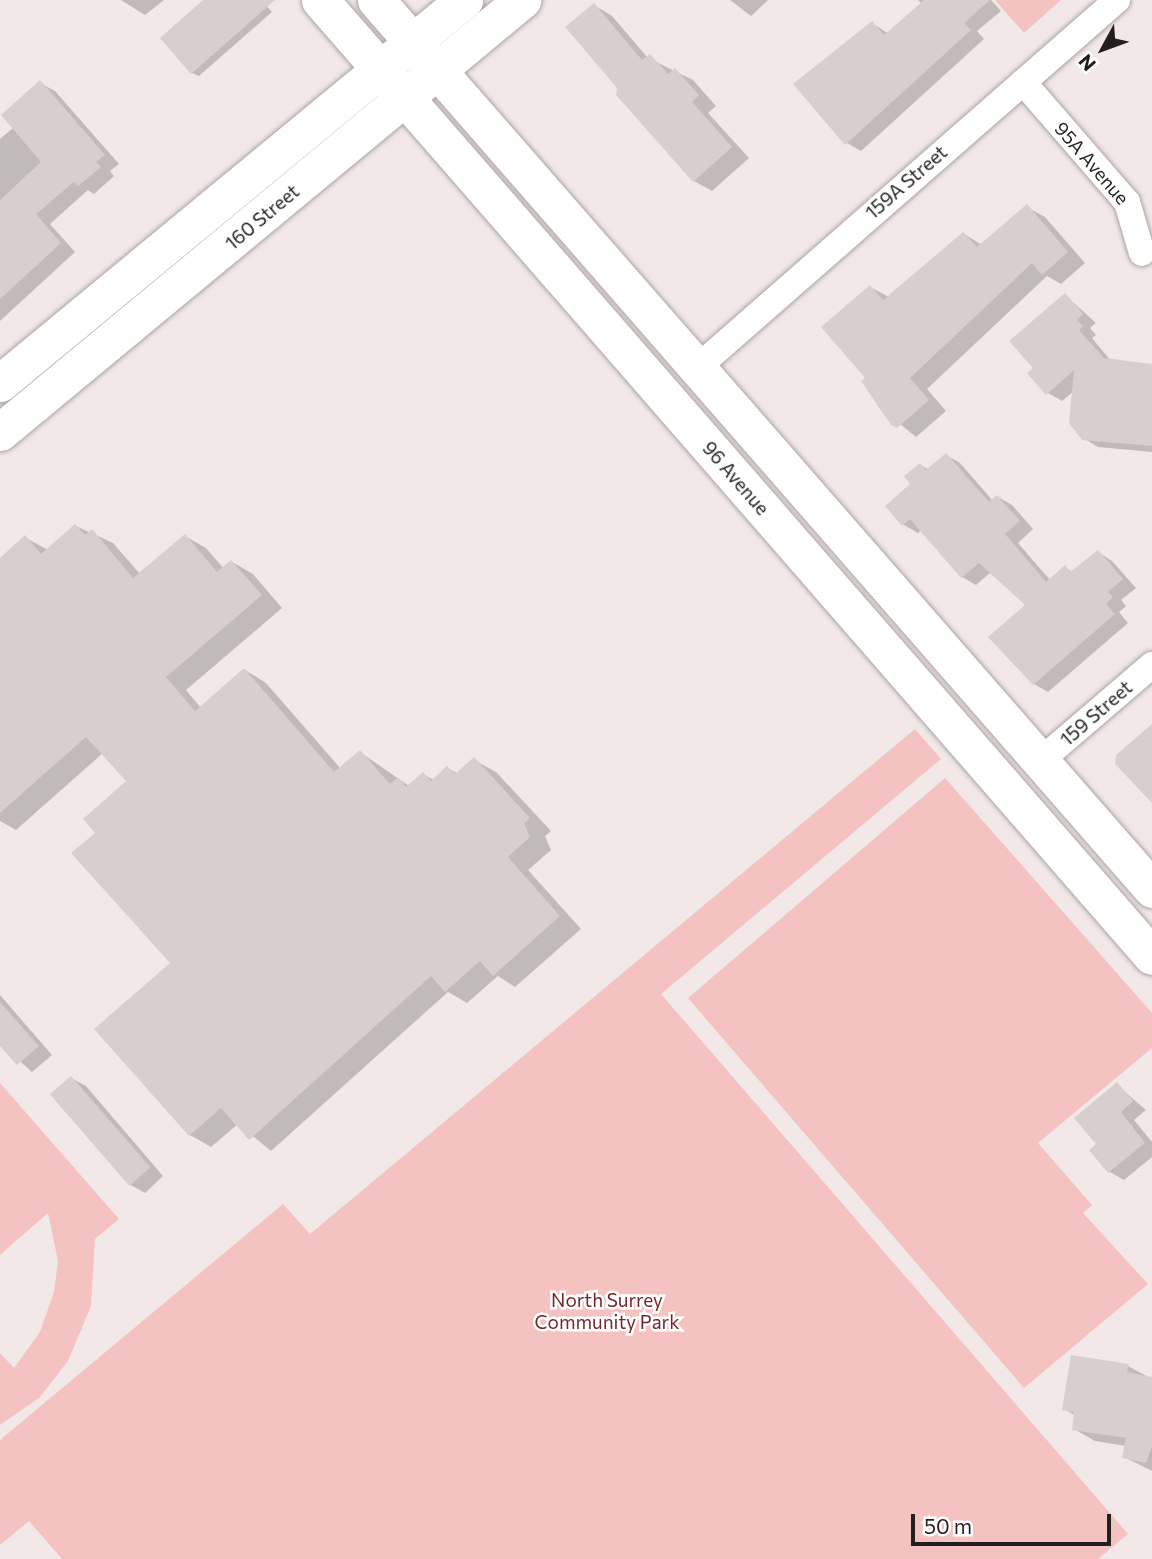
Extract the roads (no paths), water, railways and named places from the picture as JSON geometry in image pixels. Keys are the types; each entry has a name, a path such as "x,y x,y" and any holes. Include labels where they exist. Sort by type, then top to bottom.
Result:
{"main road":[{"name":"96 Avenue","path":"320,0 1152,956"},
{"path":"376,0 1152,889"},
{"name":"160 Street","path":"0,383 464,0"},
{"name":"160 Street","path":"0,432 522,0"}],"street":[{"name":"159A Street","path":"698,367 1117,0"},
{"name":"95A Avenue","path":"1023,82 1127,202 1142,253"},
{"name":"159 Street","path":"1040,761 1152,665"}],"park label":[{"name":"North Surrey Community Park","path":"607,1311"}]}
